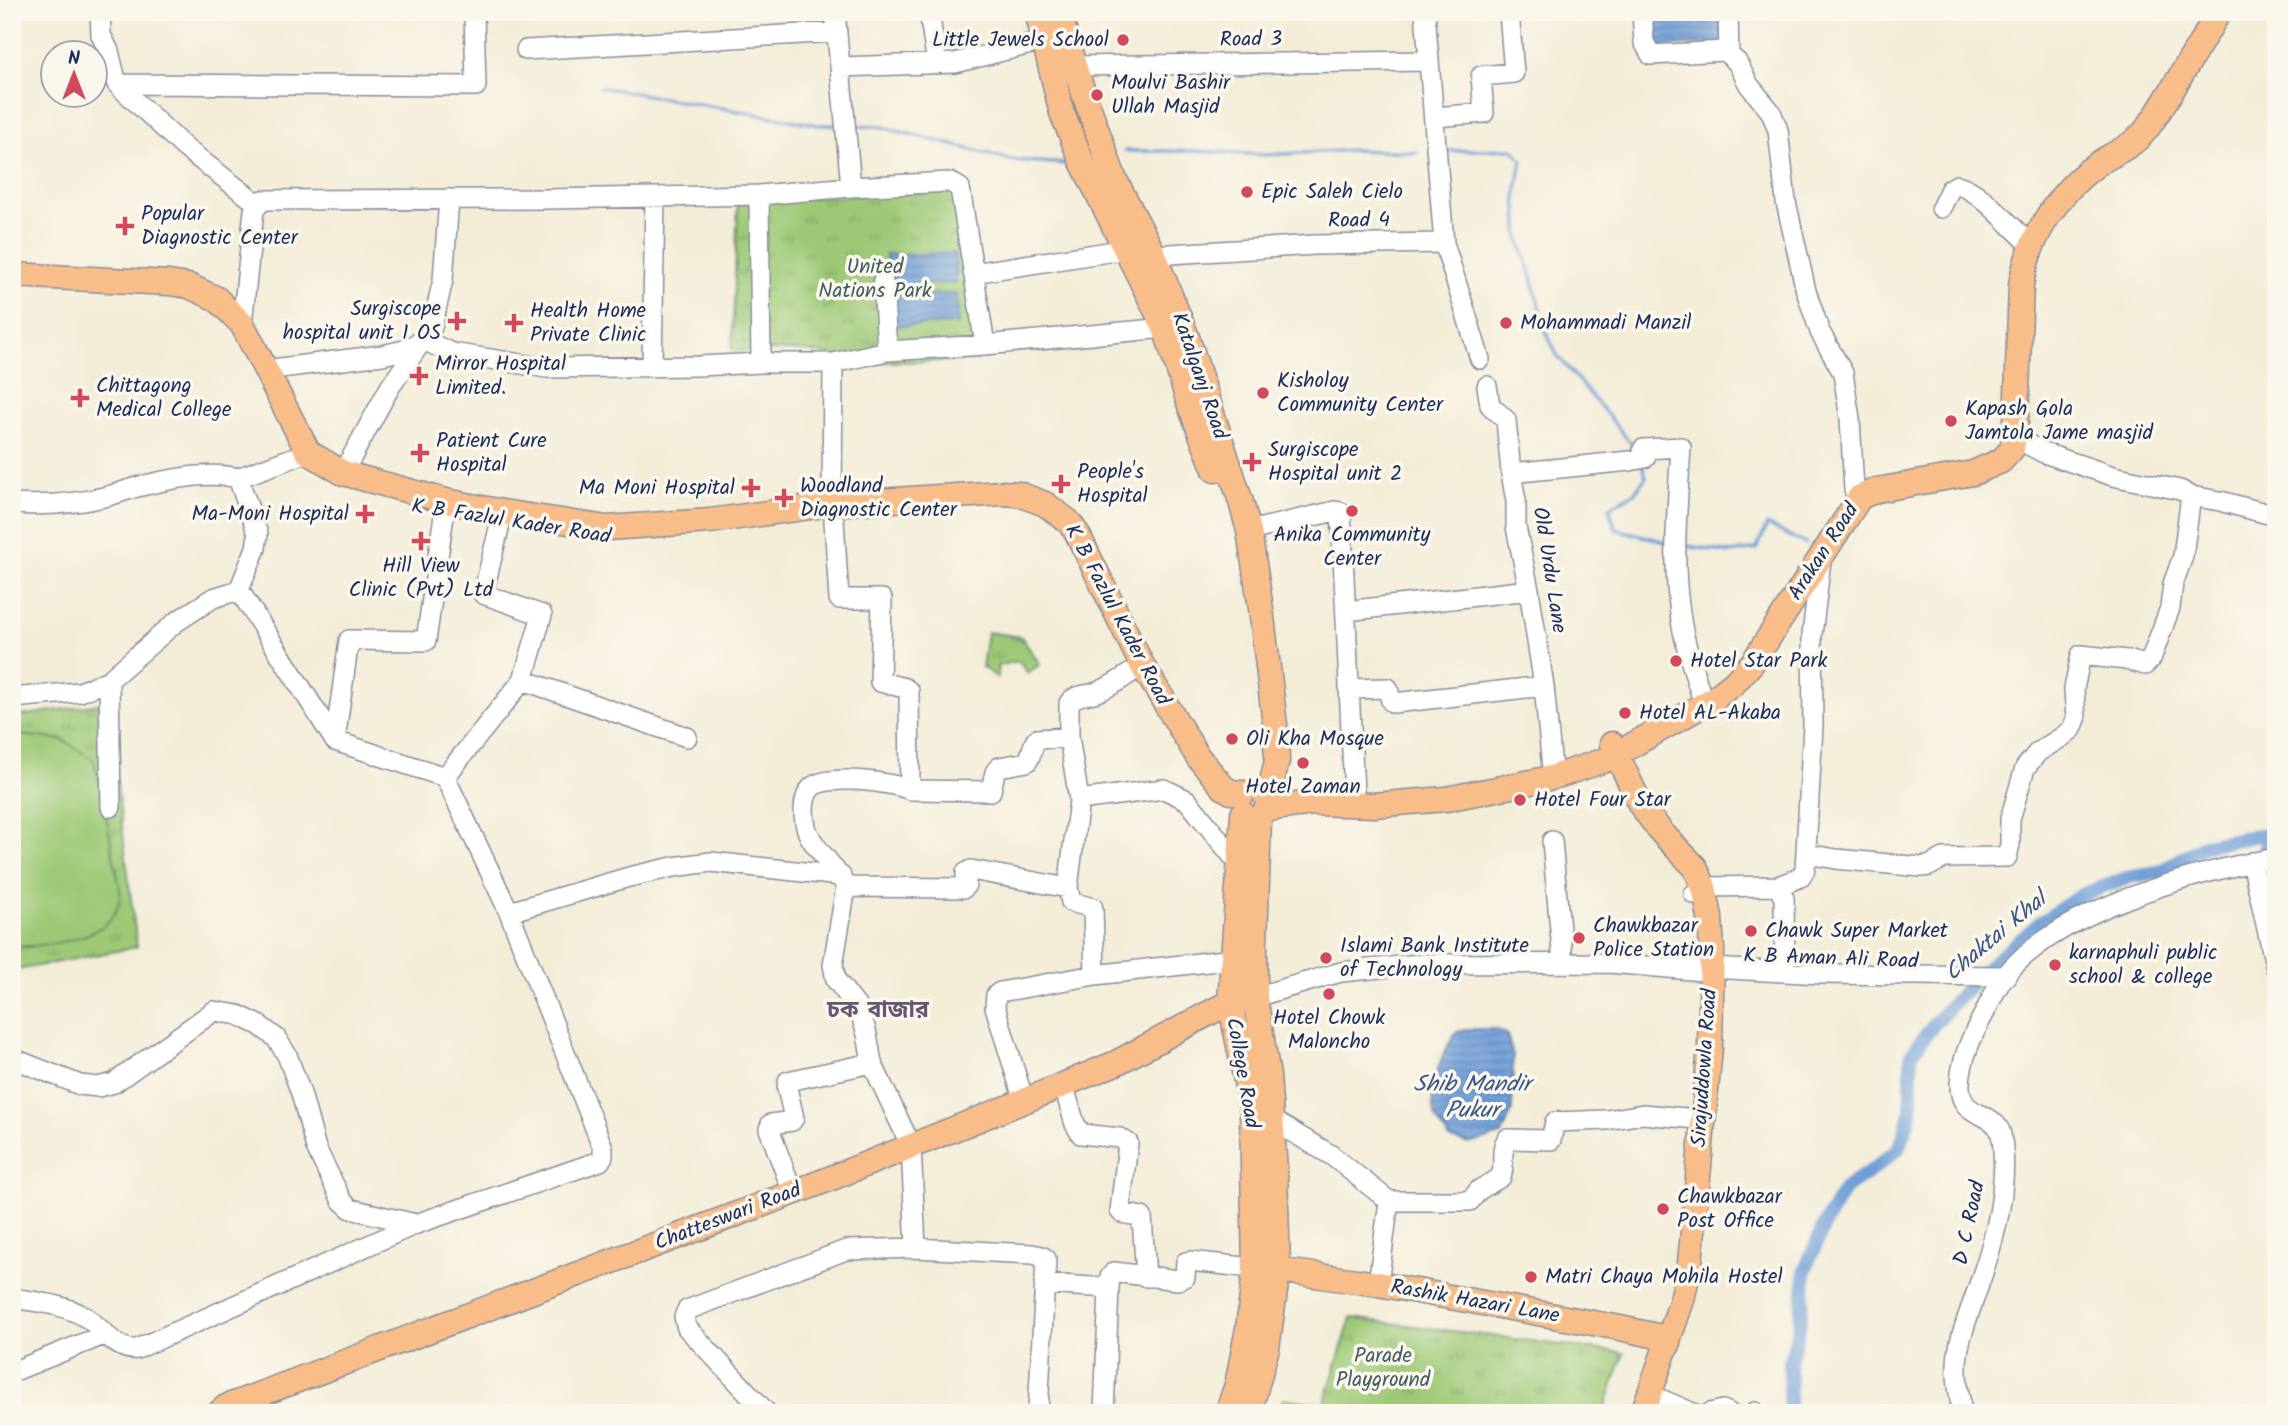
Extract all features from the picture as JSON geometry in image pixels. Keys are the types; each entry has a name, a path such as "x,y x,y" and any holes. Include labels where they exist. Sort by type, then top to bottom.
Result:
{"main road":[{"name":"Katalganj Road","path":"1037,12 1062,113 1083,164 1165,328 1190,405 1229,508 1245,580 1259,700 1262,746 1260,777 1253,804"},
{"name":"Katalganj Road","path":"1059,12 1073,66 1114,178 1154,254 1192,350 1249,531 1277,748 1270,791 1253,804"},
{"name":"Arakan Road","path":"1253,804 1297,795 1443,789 1552,768 1610,751 1701,695 1750,654 1857,493 1873,481 1961,467 1987,456 2004,442 2010,420 2014,296 2026,240 2056,193 2086,165 2123,141 2147,115 2204,12"},
{"path":"2014,437 2021,285 2024,264 2032,244 2065,192 2096,165 2127,148 2143,133 2219,12"},
{"name":"K B Fazlul Kader Road","path":"12,275 169,283 189,286 217,299 242,324 265,370 300,454 343,473 445,508"},
{"name":"K B Fazlul Kader Road","path":"12,291 177,298 203,308 225,326 300,454 315,474 361,494 501,518 607,528 833,512 984,492 1018,494 1045,503 1068,521 1077,533 1137,669 1198,757 1223,787 1253,804"},
{"name":"Arakan Road","path":"1857,493 1973,473 2001,461 2012,449 2014,437"},
{"name":"Arakan Road","path":"1253,804 1374,805 1446,799 1551,778 1712,700 1734,683 1753,662 1820,558 1857,493"},
{"name":"Sirajuddowla Road","path":"1610,751 1640,804 1662,833 1695,867 1699,890 1710,917 1696,1119 1683,1205 1678,1266 1663,1341 1646,1405"},
{"path":"1275,771 1283,786 1297,795"},
{"name":"College Road","path":"1249,1413 1267,1348 1267,1271 1252,1111 1230,1002 1239,864 1253,804"},
{"name":"College Road","path":"1227,1413 1237,1385 1248,1328 1267,1271 1277,1211 1268,1076 1255,996 1253,804"},
{"name":"Sirajuddowla Road","path":"1628,1413 1682,1300 1690,1263 1710,1048 1708,972"},
{"name":"Chatteswari Road","path":"219,1413 226,1407 793,1193 1024,1101 1116,1063 1230,1002 1255,996"},
{"name":"Rashik Hazari Lane","path":"1267,1271 1378,1284 1663,1341"}],"street":[{"path":"100,12 101,35 109,51 117,83 185,148 258,204"},
{"path":"117,83 476,86 474,12"},
{"path":"929,12 937,64"},
{"path":"1425,12 1444,243 1480,359"},
{"path":"1434,117 1484,113 1481,76 1514,73 1509,12"},
{"path":"1642,12 1644,42 1651,55 1724,51 1737,62 1749,85 1771,112 1778,130 1786,202 1806,291 1821,332 1843,373 1857,493"},
{"path":"1728,12 1729,55"},
{"path":"526,50 836,22 850,187"},
{"path":"841,67 955,63 1043,41"},
{"name":"Road 3","path":"1073,66 1429,61"},
{"path":"242,324 254,210 263,200 759,195 950,182 960,188 985,345"},
{"path":"1941,208 1950,189 1957,185 1964,186 2026,240"},
{"path":"759,195 761,363"},
{"path":"652,366 655,197"},
{"path":"343,473 390,387 432,327 443,280 449,199"},
{"name":"Road 4","path":"1154,254 1315,245 1444,243"},
{"path":"973,273 1127,249"},
{"path":"883,281 887,351"},
{"path":"422,340 452,353 547,368 833,363 887,351 985,345 1165,328"},
{"path":"265,370 382,355 404,350 422,340"},
{"path":"833,363 833,512 839,599 882,599 880,682 909,691 910,790"},
{"name":"Old Urdu Lane","path":"1486,386 1490,405 1506,420 1516,501 1516,527 1544,686 1552,768"},
{"path":"2014,437 2044,453 2101,472 2276,516"},
{"path":"1511,472 1637,459 1643,449 1681,447 1675,554 1679,607 1687,649 1701,695"},
{"path":"12,504 71,503 184,478 226,475 238,478 300,454"},
{"path":"238,478 258,534 256,548 239,590"},
{"path":"1807,855 1921,867 1944,858 2007,857 2010,819 2025,768 2038,752 2072,729 2076,719 2074,689 2081,655 2146,665 2151,659 2170,608 2173,584 2183,556 2191,496"},
{"path":"335,741 349,640 426,641 445,508"},
{"path":"1249,531 1335,511 1341,512 1354,794"},
{"path":"445,777 523,680 542,615 483,594 501,518"},
{"path":"1699,890 1778,886 1801,877 1805,869 1813,726 1812,635 1820,558"},
{"path":"12,698 80,692 109,680 176,622 213,598 239,590"},
{"path":"12,1298 70,1309 131,1350 138,1349 416,1224 600,1161 603,1156 603,1148 509,912 445,777 335,741 239,590"},
{"path":"1346,611 1529,590"},
{"path":"1095,975 1093,908 1071,902 1068,888 1079,800 1069,737 1069,703 1076,696 1094,693 1137,669"},
{"path":"109,680 111,807"},
{"path":"523,680 687,737"},
{"path":"1349,690 1388,688 1394,703 1544,686"},
{"path":"916,1248 911,1146 872,1063 860,1011 836,980 833,965 843,882 807,831 804,807 811,788 826,782 872,780 900,785 910,790 991,791 995,772 999,767 1027,762 1032,756 1033,744 1037,739 1069,737"},
{"path":"1079,800 1164,789 1176,793 1187,800 1239,864"},
{"path":"1552,841 1563,963"},
{"path":"2003,980 2029,953 2077,921 2149,889 2213,870 2276,858"},
{"path":"509,912 629,877 710,862 843,882 964,888 967,885 966,873 971,870 1068,888"},
{"path":"2252,862 2276,969"},
{"path":"1778,886 1784,898 1785,972"},
{"path":"1024,1101 995,1006 996,995 1007,990 1095,975 1234,959"},
{"path":"1255,996 1341,972 1420,964 1610,963 1708,972"},
{"name":"K B Aman Ali Road","path":"1708,972 1926,981 2003,980"},
{"name":"K B Aman Ali Road","path":"1708,972 1785,972 1926,981"},
{"name":"D C Road","path":"1962,1413 1957,1370 1959,1352 1984,1269 2001,1202 2003,1180 2001,1131 1993,1122 1966,1106 1960,1086 1964,1060 1977,1026 2003,980"},
{"path":"12,1058 80,1085 99,1087 114,1083 214,1011 238,1015 276,1038 287,1055 302,1093 316,1148 342,1201 352,1209 416,1224"},
{"path":"793,1193 769,1129 771,1124 792,1121 794,1118 787,1088 788,1080 872,1063"},
{"path":"1063,1084 1075,1124 1081,1134 1120,1138 1129,1143 1120,1211 1142,1217 1146,1277"},
{"path":"1272,1121 1331,1154 1389,1201 1470,1201 1479,1190 1501,1177 1504,1142 1507,1139 1551,1140 1555,1122 1607,1121 1643,1114 1696,1119"},
{"path":"1378,1284 1389,1201"},
{"path":"766,1413 687,1328 684,1317 687,1310 846,1250 916,1248 1042,1256 1047,1263 1038,1413"},
{"path":"1104,1413 1109,1288 1110,1277 1114,1272 1183,1279 1186,1262 1190,1261 1267,1271"},
{"path":"1044,1284 1109,1288"},
{"path":"12,1372 106,1334"},
{"path":"1646,1405 1656,1397 1693,1413"},
{"path":"1710,1413 1723,1410 1729,1413"}],"green space":[{"name":"United Nations Park","path":"957,191 977,360 855,363 810,352 732,351 738,201"},
{"path":"987,632 1021,637 1040,664 1028,673 1018,661 997,666 998,678 982,667"},
{"path":"107,703 137,947 12,971 12,947 31,947 63,740 12,734 12,717"},
{"path":"12,734 63,740 94,760 120,897 115,912 106,923 77,938 43,945 12,947"},
{"name":"Parade Playground","path":"1351,1318 1624,1353 1603,1413 1277,1413 1283,1398 1324,1404"}],"water":[{"path":"1651,12 1723,12 1722,43 1653,47"},
{"path":"955,253 956,283 887,285 886,255"},
{"path":"957,294 958,324 889,326 888,296"},
{"name":"Shib Mandir Pukur","path":"1495,1029 1507,1035 1513,1056 1512,1110 1502,1135 1469,1144 1450,1139 1435,1116 1433,1095 1437,1071 1451,1040 1457,1032"}],"waterway":[{"path":"600,87 819,125 838,125"},
{"path":"853,126 878,126 1012,160 1067,164"},
{"path":"1443,151 1513,149 1522,160 1516,196 1519,239 1545,330 1557,355 1635,448"},
{"path":"1125,151 1266,155 1354,150 1417,152"},
{"path":"1642,465 1646,477 1634,493 1609,508 1616,529 1670,543"},
{"path":"1681,545 1731,553 1757,549 1767,525 1806,544"},
{"name":"Chaktai Khal","path":"1789,1413 1790,1361 1798,1333 1805,1270 1825,1223 1845,1188 1900,1147 1911,1112 1911,1055 1934,1024 1978,976 2041,922 2081,895 2132,876 2159,872 2205,845 2276,832"},
{"name":"Chaktai Khal","path":"2264,834 2276,908"}],"place":[{"name":"Little Jewels School","path":"1123,40"},
{"name":"Moulvi Bashir Ullah Masjid","path":"1097,95"},
{"name":"Epic Saleh Cielo","path":"1247,192"},
{"name":"Popular Diagnostic Center","path":"125,226"},
{"name":"Surgiscope hospital unit 1 OS","path":"457,321"},
{"name":"Health Home Private Clinic","path":"514,323"},
{"name":"Mohammadi Manzil","path":"1506,323"},
{"name":"Mirror Hospital Limited.","path":"419,376"},
{"name":"Kisholoy Community Center","path":"1263,393"},
{"name":"Chittagong Medical College","path":"80,398"},
{"name":"Kapash Gola Jamtola Jame masjid","path":"1951,421"},
{"name":"Patient Cure Hospital","path":"420,453"},
{"name":"Surgiscope Hospital unit 2","path":"1252,462"},
{"name":"People's Hospital","path":"1061,484"},
{"name":"Ma Moni Hospital","path":"751,488"},
{"name":"Woodland Diagnostic Center","path":"784,498"},
{"name":"Anika Community Center","path":"1352,511"},
{"name":"Ma-Moni Hospital","path":"365,514"},
{"name":"Hill View Clinic (Pvt) Ltd","path":"421,541"},
{"name":"Hotel Star Park","path":"1676,661"},
{"name":"Hotel AL-Akaba","path":"1625,713"},
{"name":"Oli Kha Mosque","path":"1232,739"},
{"name":"Hotel Zaman","path":"1303,763"},
{"name":"Hotel Four Star","path":"1520,800"},
{"name":"Chawk Super Market","path":"1751,931"},
{"name":"Chawkbazar Police Station","path":"1579,938"},
{"name":"Islami Bank Institute of Technology","path":"1326,958"},
{"name":"karnaphuli public school & college","path":"2055,965"},
{"name":"Hotel Chowk Maloncho","path":"1329,994"},
{"name":"Chawkbazar Post Office","path":"1663,1209"},
{"name":"Matri Chaya Mohila Hostel","path":"1531,1277"}],"district":[{"name":"চক বাজার","path":"878,1011"}]}
